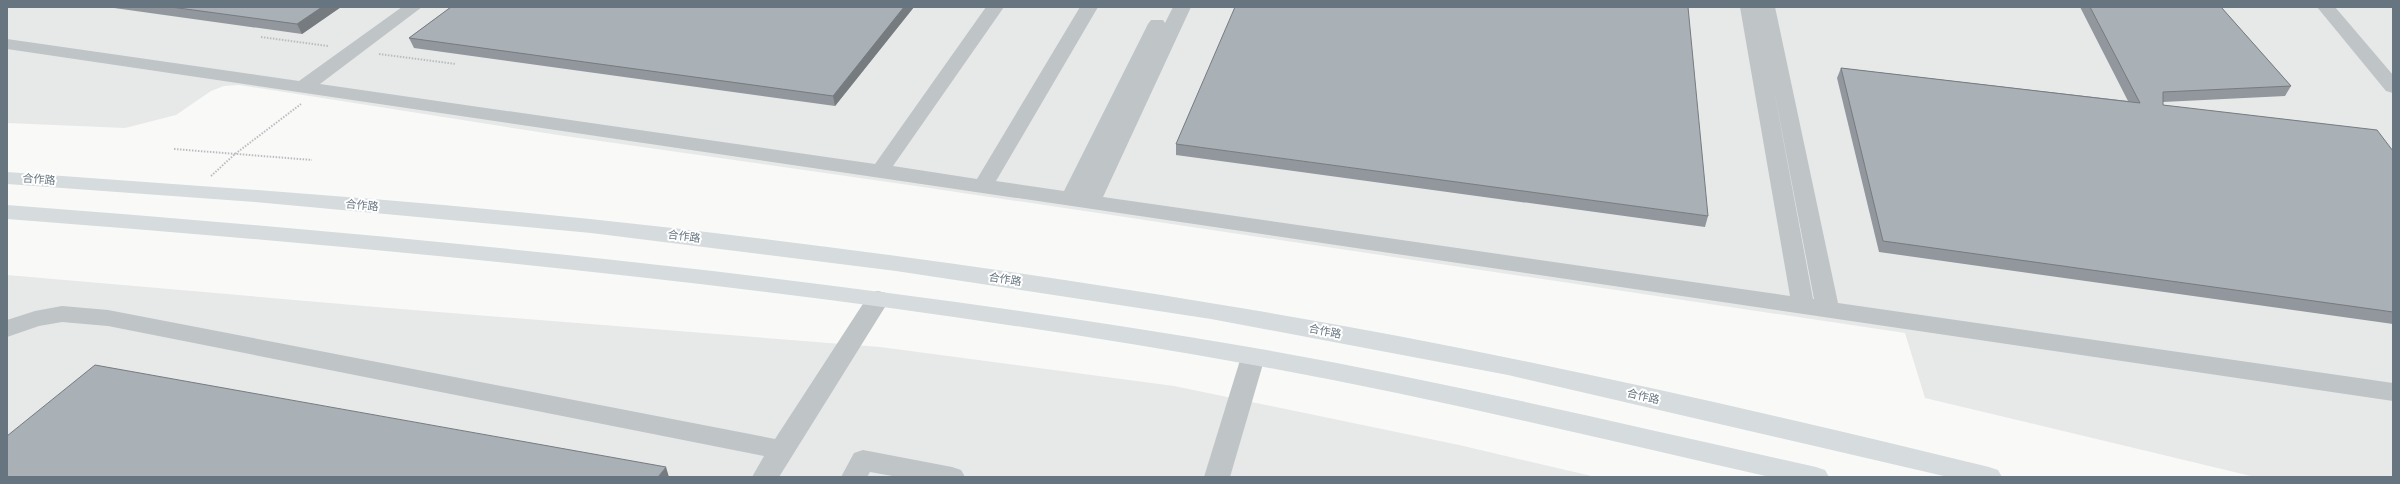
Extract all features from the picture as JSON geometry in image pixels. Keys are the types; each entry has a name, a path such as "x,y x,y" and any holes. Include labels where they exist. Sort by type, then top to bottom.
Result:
{"main road":[{"name":"合作路","path":"7,178 255,196 591,226 904,265 1211,311 1508,366 1865,446 1989,477"},
{"path":"7,212 180,225 597,266 878,299 1254,357 1390,384 1816,477"}],"lane":[{"path":"302,85 394,7"},
{"path":"7,32 302,85 413,7"},
{"path":"877,164 983,7"},
{"path":"877,164 995,7"},
{"path":"980,179 1074,7"},
{"path":"980,179 1089,7"},
{"path":"1083,194 1166,7"},
{"path":"1083,194 1182,7"},
{"path":"1749,7 1802,299"},
{"path":"1766,7 1827,302"},
{"path":"2326,7 2393,87"},
{"path":"2343,7 2393,66"},
{"path":"7,44 877,164 1802,299 2393,377"},
{"path":"765,477 878,299"},
{"path":"1827,302 2393,392"},
{"path":"7,329 35,319 62,314 108,318 782,450"},
{"path":"1217,477 1254,357"},
{"path":"854,477 863,460 952,477"}],"path":[{"path":"261,37 330,47"},
{"path":"377,53 456,64"},
{"path":"206,180 235,154 302,85"},
{"path":"174,149 312,160"}],"shaded area":[{"path":"7,7 2393,7 2393,477 2255,477 1925,398 1905,333 916,186 558,135 239,85 224,86 211,91 176,115 125,128 7,123"},
{"path":"7,275 376,307 880,347 1174,386 1459,445 1596,477 7,477"}],"building":[{"path":"171,7 322,7 297,24"},
{"path":"451,7 904,7 833,96 409,38"},
{"path":"1235,7 1688,7 1708,216 1176,144"},
{"path":"2090,7 2221,7 2291,86 2163,92 2163,105 2377,130 2393,151 2393,312 1883,241 1841,68 2140,103"},
{"path":"95,365 666,467 658,477 7,477 7,436"}]}
